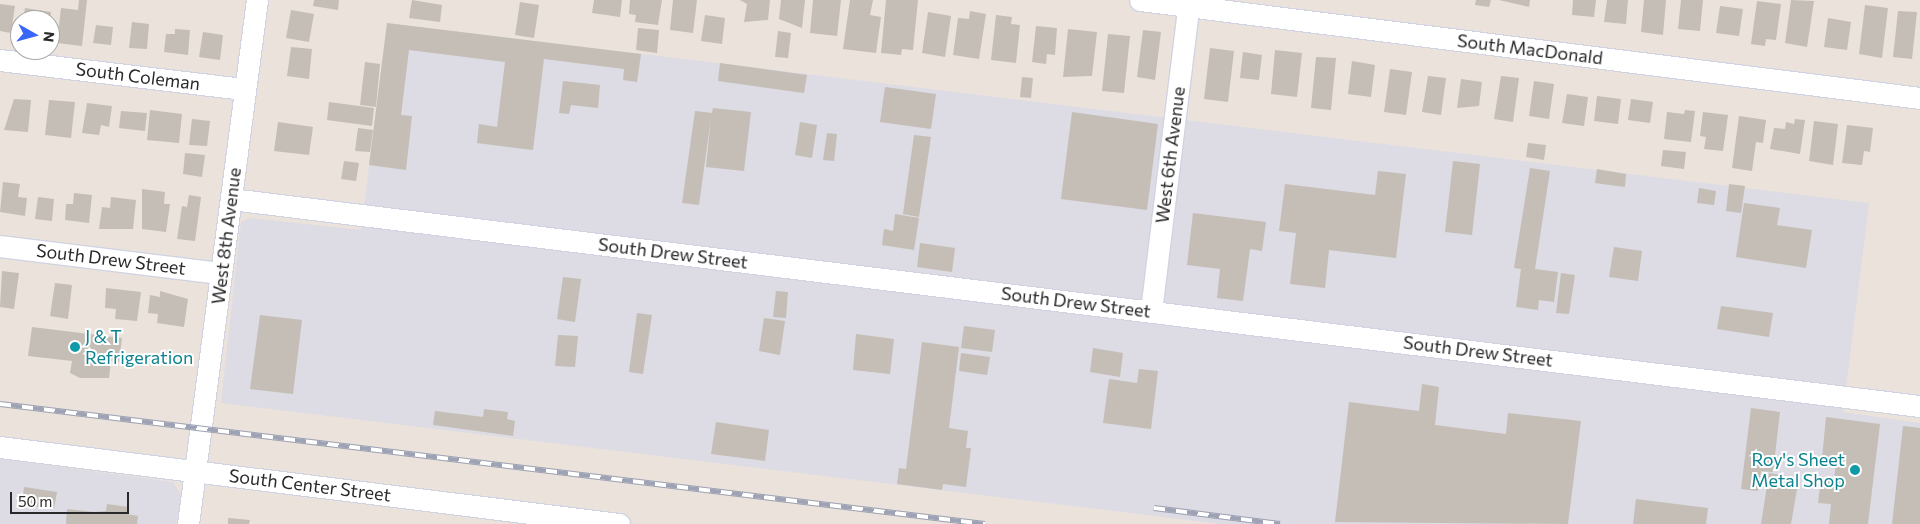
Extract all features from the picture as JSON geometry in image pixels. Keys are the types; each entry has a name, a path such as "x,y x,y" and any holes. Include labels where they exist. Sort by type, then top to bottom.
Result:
{"street":[{"name":"West 8th Avenue","path":"188,524 257,0"},
{"name":"South MacDonald","path":"1140,0 1188,3 1920,98"},
{"name":"West 6th Avenue","path":"1151,311 1188,3"},
{"name":"South Coleman","path":"0,60 245,89"},
{"name":"South Drew Street","path":"231,199 1920,406"},
{"name":"South Drew Street","path":"0,246 221,273"},
{"name":"South Center Street","path":"0,447 619,524"}],"shaded area":[{"path":"387,23 1869,203 1843,412 1920,423 1920,524 1221,524 221,403 241,222 250,218 361,230"},
{"path":"0,459 173,482 181,495 176,524 0,524"}],"building":[{"path":"79,0 87,0 82,46 60,43 61,8 78,10"},
{"path":"314,0 339,0 338,10 313,6"},
{"path":"412,0 442,5 440,22 409,18"},
{"path":"594,0 622,0 620,17 592,13"},
{"path":"630,0 662,0 658,25 635,22 636,15 629,14"},
{"path":"673,0 697,0 693,33 670,30"},
{"path":"740,0 770,0 768,20 744,22 747,4"},
{"path":"781,0 805,0 802,28 779,19"},
{"path":"813,0 841,0 837,36 810,33"},
{"path":"850,0 873,0 870,15 881,17 876,53 843,49"},
{"path":"886,0 918,0 913,50 902,49 901,55 881,53"},
{"path":"1476,0 1491,0 1489,7 1475,5"},
{"path":"1499,0 1530,0 1529,7"},
{"path":"1573,0 1596,0 1594,17 1572,15"},
{"path":"1607,0 1628,0 1626,24 1604,22"},
{"path":"1644,0 1666,0 1663,35 1641,32"},
{"path":"1681,0 1703,0 1700,31 1678,29"},
{"path":"1791,0 1814,1 1807,47 1785,43"},
{"path":"1757,1 1781,4 1776,40 1766,39 1765,46 1751,44"},
{"path":"520,2 539,5 534,38 515,35"},
{"path":"0,4 15,6 14,10 10,10 10,33 0,31"},
{"path":"1865,5 1888,8 1882,58 1859,54"},
{"path":"1720,6 1743,9 1739,36 1716,33"},
{"path":"291,10 314,14 309,42 286,38"},
{"path":"970,11 986,14 979,59 953,55 958,18 969,19"},
{"path":"1898,11 1917,12 1912,59 1893,57"},
{"path":"928,12 951,16 945,57 922,53"},
{"path":"705,15 725,18 722,44 701,41"},
{"path":"996,15 1012,17 1011,24 1020,25 1016,63 991,60"},
{"path":"1828,18 1851,22 1847,50 1824,47"},
{"path":"132,22 149,24 147,49 129,48"},
{"path":"387,23 641,54 637,82 623,80 624,69 544,59 533,150 477,143 479,124 497,127 505,62 409,50 401,115 412,116 406,170 369,165"},
{"path":"96,25 113,27 111,45 93,43"},
{"path":"1036,26 1057,28 1055,55 1047,54 1046,64 1032,62"},
{"path":"638,28 659,30 657,53 636,50"},
{"path":"175,29 190,30 188,55 164,52 166,34 175,34"},
{"path":"1068,29 1097,32 1092,76 1063,77"},
{"path":"1143,30 1161,32 1155,80 1137,77"},
{"path":"778,31 791,33 788,58 775,57"},
{"path":"203,32 223,35 220,60 199,57"},
{"path":"1108,34 1130,36 1124,93 1102,91"},
{"path":"291,47 312,49 309,79 287,76"},
{"path":"1210,48 1234,51 1228,102 1204,99"},
{"path":"1275,50 1302,53 1297,97 1271,94"},
{"path":"1243,52 1262,55 1259,80 1240,78"},
{"path":"1316,57 1336,58 1331,110 1311,108"},
{"path":"1352,61 1375,65 1371,97 1348,94"},
{"path":"365,62 380,64 376,107 360,105"},
{"path":"720,63 807,75 804,93 718,81"},
{"path":"1390,69 1412,72 1406,115 1384,112"},
{"path":"1428,76 1446,78 1441,115 1422,112"},
{"path":"1501,76 1519,78 1513,122 1494,119"},
{"path":"1022,77 1033,78 1031,98 1020,97"},
{"path":"1461,79 1482,82 1479,106 1457,108"},
{"path":"563,81 600,85 598,108 571,105 569,114 559,113"},
{"path":"1534,81 1554,84 1549,119 1529,116"},
{"path":"885,87 936,94 931,129 880,122"},
{"path":"1567,94 1588,97 1584,126 1562,123"},
{"path":"1597,96 1621,99 1618,124 1594,121"},
{"path":"14,99 31,100 28,132 4,130"},
{"path":"1631,99 1653,102 1650,123 1628,120"},
{"path":"49,100 75,102 71,138 45,135"},
{"path":"329,102 374,108 372,126 327,120"},
{"path":"87,103 112,106 109,127 101,125 99,135 82,133"},
{"path":"713,108 751,112 744,171 706,167 711,117 699,205 682,203 695,111 712,113"},
{"path":"150,110 182,114 179,143 147,140"},
{"path":"1685,110 1695,111 1691,142 1664,139 1667,112 1684,114"},
{"path":"121,111 147,113 145,131 119,128"},
{"path":"1072,112 1158,124 1147,210 1061,199"},
{"path":"1703,112 1728,115 1723,151 1704,149 1706,137 1700,136"},
{"path":"1739,116 1766,120 1763,143 1756,142 1752,171 1732,168"},
{"path":"192,119 210,121 207,146 189,145"},
{"path":"1795,119 1805,120 1800,154 1770,149 1774,128 1785,129 1786,122 1794,124"},
{"path":"1814,121 1838,124 1833,165 1809,161"},
{"path":"278,122 313,127 309,155 274,151"},
{"path":"800,122 817,125 812,158 795,155"},
{"path":"1847,125 1873,128 1870,152 1864,151 1862,165 1842,163"},
{"path":"358,128 373,130 370,152 355,151"},
{"path":"827,133 837,134 834,161 823,160"},
{"path":"914,135 931,137 919,217 903,214"},
{"path":"1528,143 1546,145 1544,160 1526,157"},
{"path":"1663,150 1686,152 1684,169 1661,166"},
{"path":"185,153 205,155 202,177 183,174"},
{"path":"344,161 359,163 356,181 341,179"},
{"path":"1453,161 1480,164 1472,235 1445,232"},
{"path":"1530,168 1550,171 1535,269 1558,272 1554,302 1539,300 1538,310 1516,307 1521,269 1514,268"},
{"path":"1597,169 1626,174 1625,187 1595,183"},
{"path":"1378,171 1406,174 1396,258 1329,250 1325,288 1290,284 1296,233 1279,231 1285,184 1375,195"},
{"path":"3,182 20,184 18,197 27,198 25,216 0,212"},
{"path":"1729,184 1745,186 1741,213 1726,211"},
{"path":"1699,188 1716,191 1714,205 1697,203"},
{"path":"142,189 165,192 164,204 170,204 166,232 142,229"},
{"path":"74,193 92,195 89,223 65,220 66,204 73,204"},
{"path":"189,195 201,197 195,241 177,239 182,206 187,207"},
{"path":"38,197 54,199 52,221 35,219"},
{"path":"111,197 136,200 133,229 99,229 102,207 110,208"},
{"path":"1744,203 1780,208 1777,225 1812,230 1806,268 1736,257"},
{"path":"1193,213 1266,222 1262,251 1250,249 1243,301 1217,298 1220,269 1187,265"},
{"path":"895,214 919,218 914,250 882,245 884,229 893,231"},
{"path":"920,243 955,248 952,272 917,267"},
{"path":"1614,247 1642,251 1638,281 1609,277"},
{"path":"2,271 19,273 14,309 0,307"},
{"path":"1561,273 1575,275 1569,314 1556,313"},
{"path":"563,277 581,279 575,322 557,319"},
{"path":"55,283 72,285 68,319 50,316"},
{"path":"106,288 141,292 137,321 115,319 116,309 105,308"},
{"path":"160,291 188,299 184,327 157,323 158,314 148,313 150,295 160,297"},
{"path":"776,291 788,292 786,318 773,317"},
{"path":"1721,306 1773,313 1769,337 1717,329"},
{"path":"637,313 652,315 643,374 629,372"},
{"path":"260,315 302,320 293,394 250,389"},
{"path":"764,318 785,321 780,355 759,351"},
{"path":"964,326 995,330 992,352 961,348"},
{"name":"J & T Refrigeration","path":"32,327 122,338 119,362 111,361 109,378 80,378 70,373 72,361 28,356"},
{"path":"856,334 894,339 890,374 853,370"},
{"path":"558,335 578,336 575,367 555,366"},
{"path":"922,342 959,347 949,428 968,431 966,448 971,448 966,487 943,484 942,490 897,484 899,468 906,469"},
{"path":"1093,348 1123,353 1120,377 1090,372"},
{"path":"961,353 990,357 987,375 959,371"},
{"path":"1139,369 1158,371 1151,429 1103,423 1109,379 1137,383"},
{"path":"1422,384 1439,387 1435,425 1506,434 1508,413 1581,421 1568,524 1335,522 1349,402 1419,411"},
{"path":"1751,408 1780,412 1773,472 1761,471 1758,491 1741,489"},
{"path":"484,409 508,412 507,419 515,421 513,436 433,425 435,411 483,417"},
{"name":"Roy's Sheet Metal Shop","path":"1826,417 1880,424 1868,524 1829,524 1831,504 1818,503 1821,479 1834,481 1836,460 1822,458"},
{"path":"716,422 769,430 765,461 711,454"},
{"path":"1903,426 1920,428 1920,524 1892,524"},
{"path":"1769,473 1799,478 1791,524 1761,524"},
{"path":"24,487 57,492 54,509 22,505"},
{"path":"1636,499 1708,508 1706,524 1633,524"},
{"path":"107,504 128,507 127,514 138,516 137,524 66,524 67,509 94,512 106,511"},
{"path":"228,518 250,520 249,524 228,524"}],"railway":[{"path":"0,404 985,524"},
{"path":"1154,508 1280,524"}],"place":[{"name":"J & T Refrigeration","path":"75,347"},
{"name":"Roy's Sheet Metal Shop","path":"1855,470"}]}
